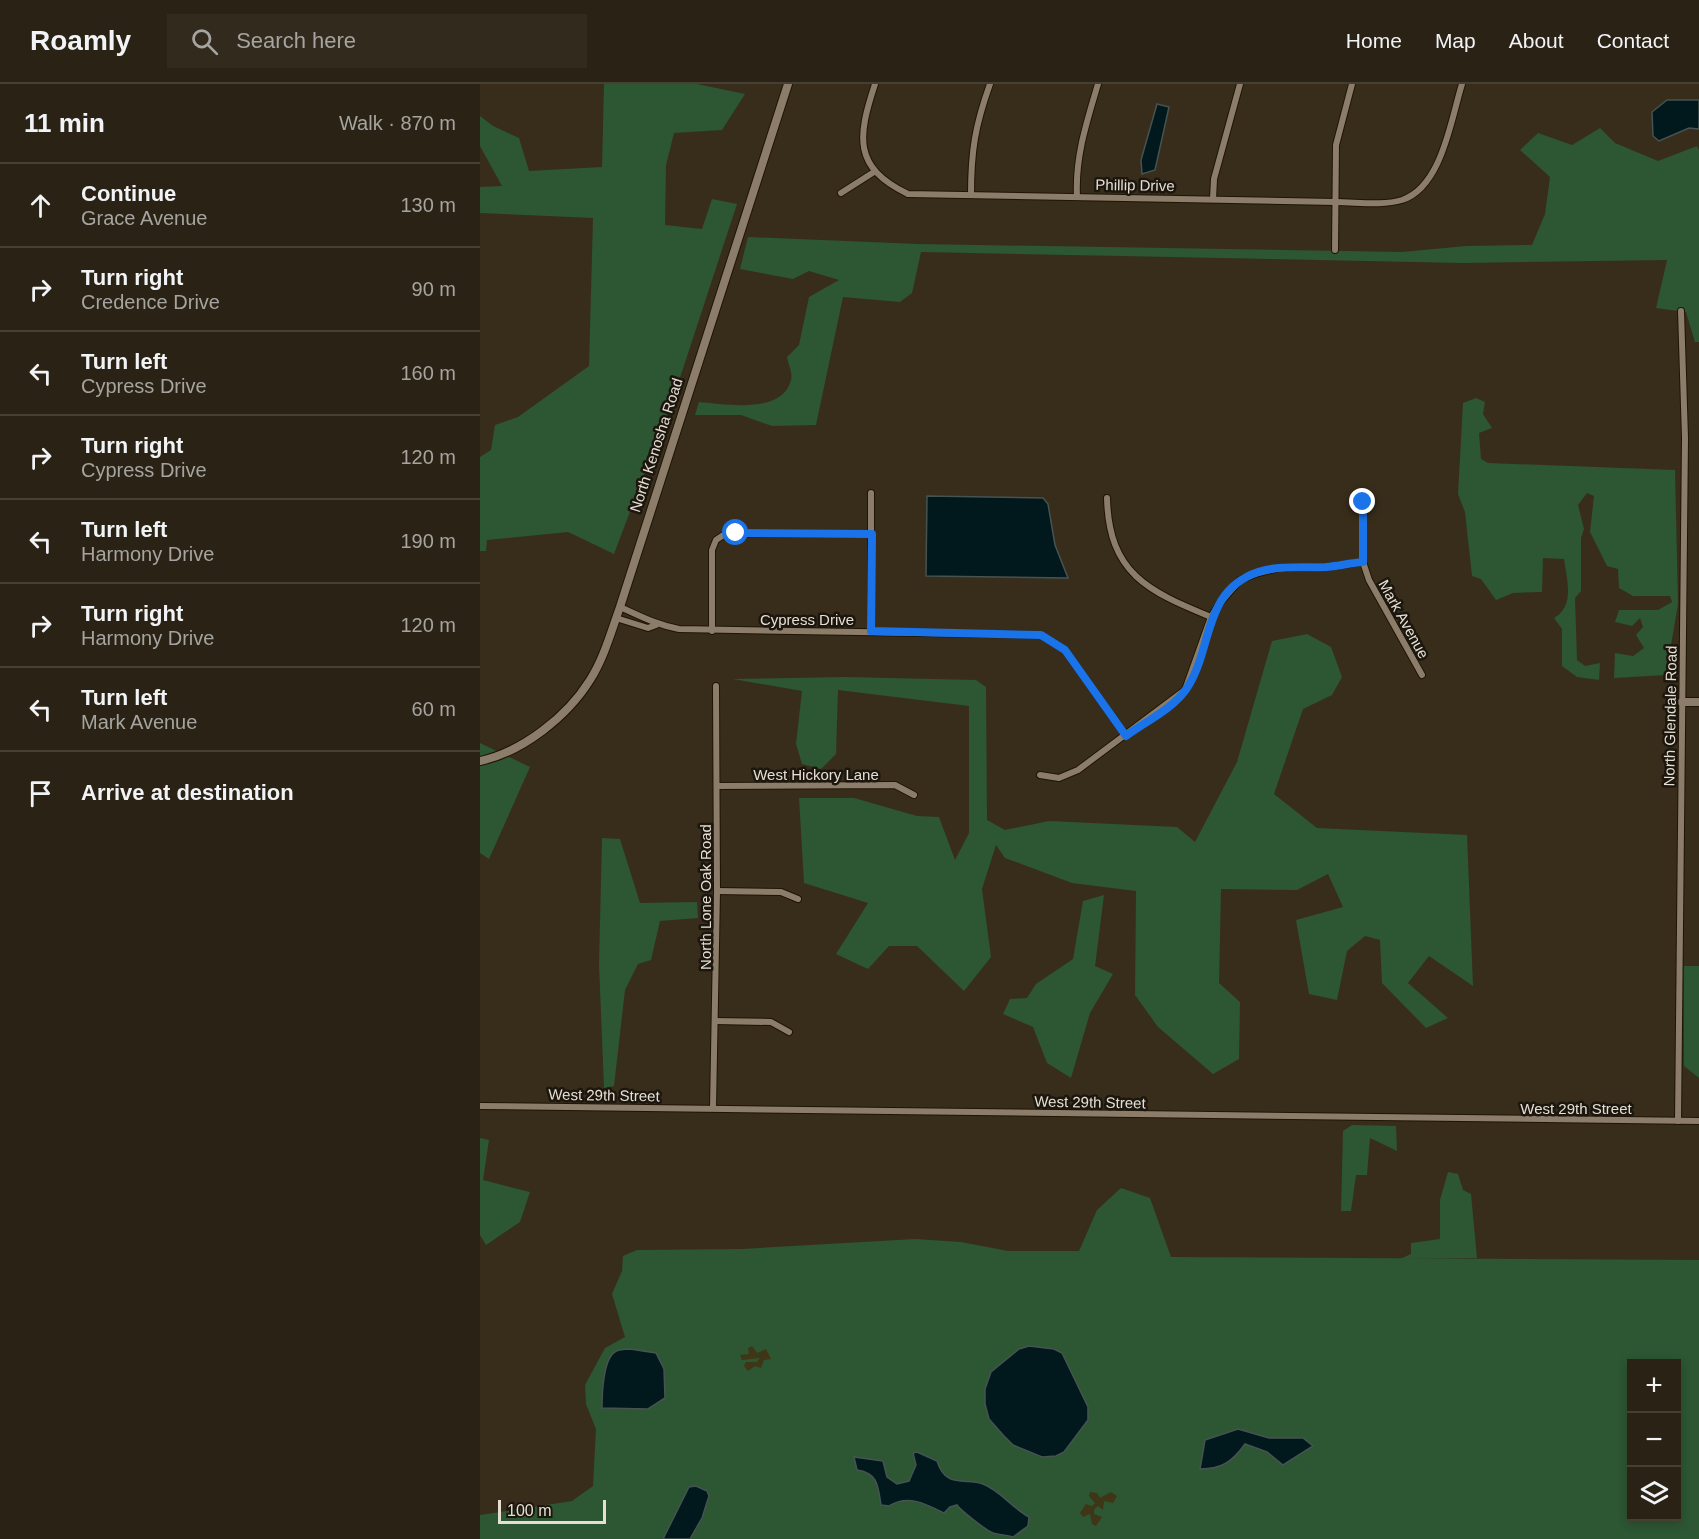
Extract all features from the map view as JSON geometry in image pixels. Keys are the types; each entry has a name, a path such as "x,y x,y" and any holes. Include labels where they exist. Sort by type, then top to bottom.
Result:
{"street":[{"name":"North Kenosha Road","path":"480,761 521,744 560,715 589,681 620,607 788,84"},
{"path":"841,193 874,172 863,148 862,132 875,84"},
{"path":"971,195 971,152 975,126 990,84"},
{"path":"1077,196 1076,178 1081,145 1098,84"},
{"path":"1213,199 1214,179 1240,84"},
{"path":"1335,250 1338,134 1352,84"},
{"name":"Phillip Drive","path":"874,172 908,194 1336,202 1402,200 1418,191 1432,177 1462,84"},
{"name":"North Glendale Road","path":"1678,1121 1685,438 1681,311"},
{"path":"871,493 871,631"},
{"path":"1107,498 1107,520 1114,542 1124,562 1142,584 1164,597 1211,617"},
{"name":"Mark Avenue","path":"1363,502 1363,562 1369,580 1422,675"},
{"path":"712,631 712,550 716,540 725,534 872,534"},
{"path":"1040,775 1059,778 1078,770 1185,690 1211,617 1240,580 1279,568 1328,567 1363,562"},
{"name":"Cypress Drive","path":"620,607 656,625 712,631 871,631 1041,635 1065,650 1126,736"},
{"name":"Cypress Drive","path":"616,618 648,628 656,625"},
{"name":"North Lone Oak Road","path":"713,1108 717,891 716,686"},
{"path":"1682,702 1699,702"},
{"name":"West Hickory Lane","path":"717,786 895,786 914,795"},
{"path":"717,891 781,892 798,899"},
{"path":"715,1021 771,1022 789,1032"},
{"name":"West 29th Street","path":"480,1106 1699,1121"}],"green space":[{"path":"604,84 697,84 745,94 722,130 674,133 666,165 665,225 702,229 712,199 737,204 675,393 614,554 568,532 487,540 486,551 480,551 480,457 491,450 495,425 518,417 589,366 593,218 480,213 480,187 502,186 480,146 480,116 493,126 519,138 529,171 602,167"},
{"path":"1600,128 1615,143 1658,161 1697,146 1699,150 1699,342 1695,342 1686,312 1656,308 1667,260 1463,263 921,252 912,293 900,302 843,297 816,425 772,426 741,415 695,415 699,402 752,405 765,403 786,391 791,380 787,357 799,345 809,297 839,280 809,271 793,279 740,269 748,237 918,244 1402,252 1466,246 1532,245 1545,214 1550,177 1520,150 1538,133 1572,145"},
{"path":"1476,398 1485,402 1483,414 1492,428 1479,433 1481,459 1488,463 1675,470 1678,604 1666,675 1614,678 1615,653 1633,656 1644,648 1636,635 1643,627 1640,618 1632,626 1615,622 1619,610 1658,610 1672,602 1670,596 1633,596 1619,588 1618,569 1607,566 1590,532 1594,496 1587,493 1578,505 1584,529 1581,538 1581,591 1575,598 1577,660 1585,666 1600,663 1599,680 1577,677 1562,666 1562,629 1554,618 1561,613 1567,600 1568,584 1564,559 1543,558 1542,592 1513,593 1496,600 1481,579 1472,576 1465,512 1458,494 1463,403"},
{"path":"1307,634 1331,647 1342,677 1332,695 1303,709 1274,794 1317,828 1467,835 1473,986 1429,956 1408,983 1448,1018 1426,1028 1382,983 1380,940 1365,936 1347,951 1337,1000 1309,994 1296,920 1343,907 1328,874 1297,890 1221,889 1219,983 1240,1002 1239,1059 1213,1074 1158,1027 1135,995 1136,891 1072,883 1005,858 996,845 982,889 991,957 964,991 917,946 889,946 868,969 836,954 868,903 804,883 799,798 854,798 917,816 939,817 955,860 969,833 969,706 838,690 836,754 821,769 802,764 796,744 802,691 733,679 846,677 976,680 986,687 987,820 1005,830 1049,821 1177,827 1195,842 1237,762 1272,641"},
{"path":"480,743 530,767 489,859 480,853"},
{"path":"602,838 620,839 640,903 697,902 698,918 660,921 651,960 638,964 625,990 614,1086 604,1088 599,964"},
{"path":"1104,895 1095,966 1113,974 1090,1013 1071,1078 1047,1063 1033,1027 1003,1014 1010,999 1027,998 1036,984 1073,959 1083,901"},
{"path":"1684,966 1699,966 1699,1078 1684,1066"},
{"path":"1352,1125 1396,1126 1397,1151 1370,1138 1367,1175 1356,1175 1351,1211 1341,1211 1343,1131"},
{"path":"480,1138 489,1140 483,1180 530,1192 520,1222 486,1245 480,1235"},
{"path":"1448,1172 1458,1174 1463,1190 1471,1194 1477,1258 1400,1259 1411,1254 1411,1243 1440,1239 1440,1200"},
{"path":"1121,1188 1150,1198 1171,1257 1699,1260 1699,1539 480,1539 480,1515 572,1501 593,1486 596,1429 586,1404 585,1385 605,1348 625,1337 612,1294 622,1271 623,1256 637,1250 742,1249 915,1239 961,1242 1008,1251 1079,1251 1097,1210"}],"sand":[{"path":"752,1346 757,1353 766,1349 771,1359 764,1360 761,1368 755,1366 748,1371 744,1366 746,1362 757,1362 760,1358 742,1360 740,1355 749,1354 748,1348"},
{"path":"1090,1492 1097,1493 1100,1498 1111,1492 1117,1496 1113,1503 1104,1501 1103,1510 1098,1506 1094,1510 1094,1514 1102,1517 1096,1526 1092,1524 1090,1514 1083,1517 1080,1513 1086,1504 1092,1506 1095,1503 1089,1496"}],"water":[{"path":"1667,100 1699,100 1699,129 1689,128 1659,141 1653,136 1652,112"},
{"path":"1157,104 1169,107 1155,170 1142,174 1141,160"},
{"path":"927,496 1043,498 1048,504 1055,545 1068,578 926,576"},
{"path":"1029,1346 1054,1349 1062,1353 1088,1407 1088,1420 1064,1452 1056,1456 1042,1457 1013,1445 989,1419 985,1404 985,1389 991,1372 1019,1349"},
{"path":"630,1349 656,1353 664,1369 665,1398 648,1409 602,1408 604,1378 608,1362 617,1351"},
{"path":"1238,1429 1269,1438 1303,1438 1313,1446 1283,1465 1267,1452 1245,1444 1236,1456 1226,1463 1214,1468 1200,1469 1205,1440"},
{"path":"917,1452 937,1461 941,1470 951,1479 977,1482 995,1491 1029,1517 1028,1526 1013,1537 995,1534 968,1516 957,1505 950,1507 944,1513 924,1504 910,1501 896,1502 889,1506 881,1505 876,1482 869,1474 857,1470 854,1457 883,1461 887,1477 897,1484 909,1481 916,1465 913,1453"},
{"path":"696,1486 707,1491 709,1496 702,1518 690,1539 663,1539 689,1487"}],"route":[{"path":"736,533 872,534 871,631 1041,635 1054,641 1065,650 1126,736 1185,690 1191,681 1211,617 1240,580 1279,568 1328,567 1363,562 1363,502"}]}
